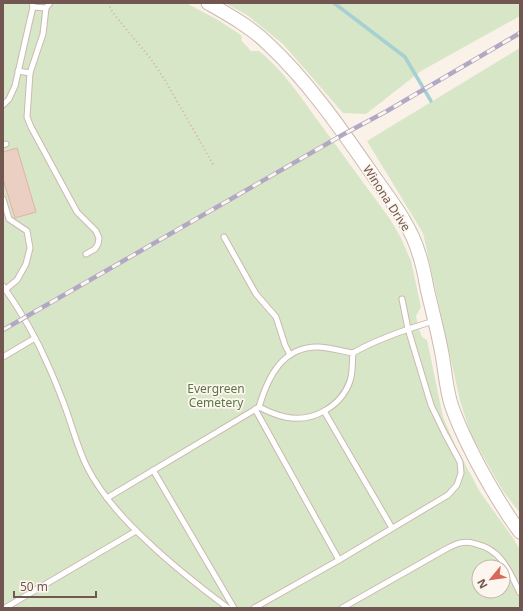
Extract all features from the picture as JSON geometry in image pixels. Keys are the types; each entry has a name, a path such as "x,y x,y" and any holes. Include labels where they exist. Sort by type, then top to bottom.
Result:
{"street":[{"name":"Winona Drive","path":"208,3 249,28 282,58 311,91 344,134 404,220 414,239 419,254 435,321 451,402 458,424 489,485 520,532"}],"lane":[{"path":"3,105 15,86 32,5 48,5 43,34 30,73 27,117 77,212 96,231 99,238 98,244 95,249 86,254"},
{"path":"18,71 30,73"},
{"path":"3,199 9,219 27,231 30,248 26,264 17,280 4,288 35,338 48,365 65,407 78,446 96,484 120,515 136,531 168,561 228,608"},
{"path":"224,237 256,294 276,318 290,355"},
{"path":"254,608 448,496 457,485 461,473 460,462 431,405 408,330 402,299"},
{"path":"107,498 257,408 267,383 274,371 290,355 306,348 318,347 353,353 366,345 435,321"},
{"path":"3,357 35,338"},
{"path":"257,408 286,418 304,418 324,411 337,402 345,392 350,380 353,353"},
{"path":"257,408 339,560"},
{"path":"324,411 392,528"},
{"path":"153,470 234,608"},
{"path":"5,608 136,531"},
{"path":"342,608 446,549 460,543 470,542 484,546 498,555 508,569 520,593"}],"path":[{"path":"108,3 113,13 151,59 165,80 214,166"}],"green space":[{"name":"Evergreen Cemetery","path":"3,3 186,3 218,20 241,35 241,40 251,51 259,51 285,76 390,219 401,238 411,261 421,307 416,316 418,326 422,337 427,340 443,417 456,447 480,492 520,550 520,608 3,608"},
{"path":"225,3 520,3 520,16 421,71 366,114 343,113 283,44 247,15"},
{"path":"520,48 520,513 503,491 471,435 460,401 423,233 367,141"}],"building":[{"path":"17,148 36,212 15,218 3,179 3,152"}],"waterway":[{"path":"334,3 405,57 431,101"}],"railway":[{"path":"3,330 344,134 387,111 520,33"}]}
